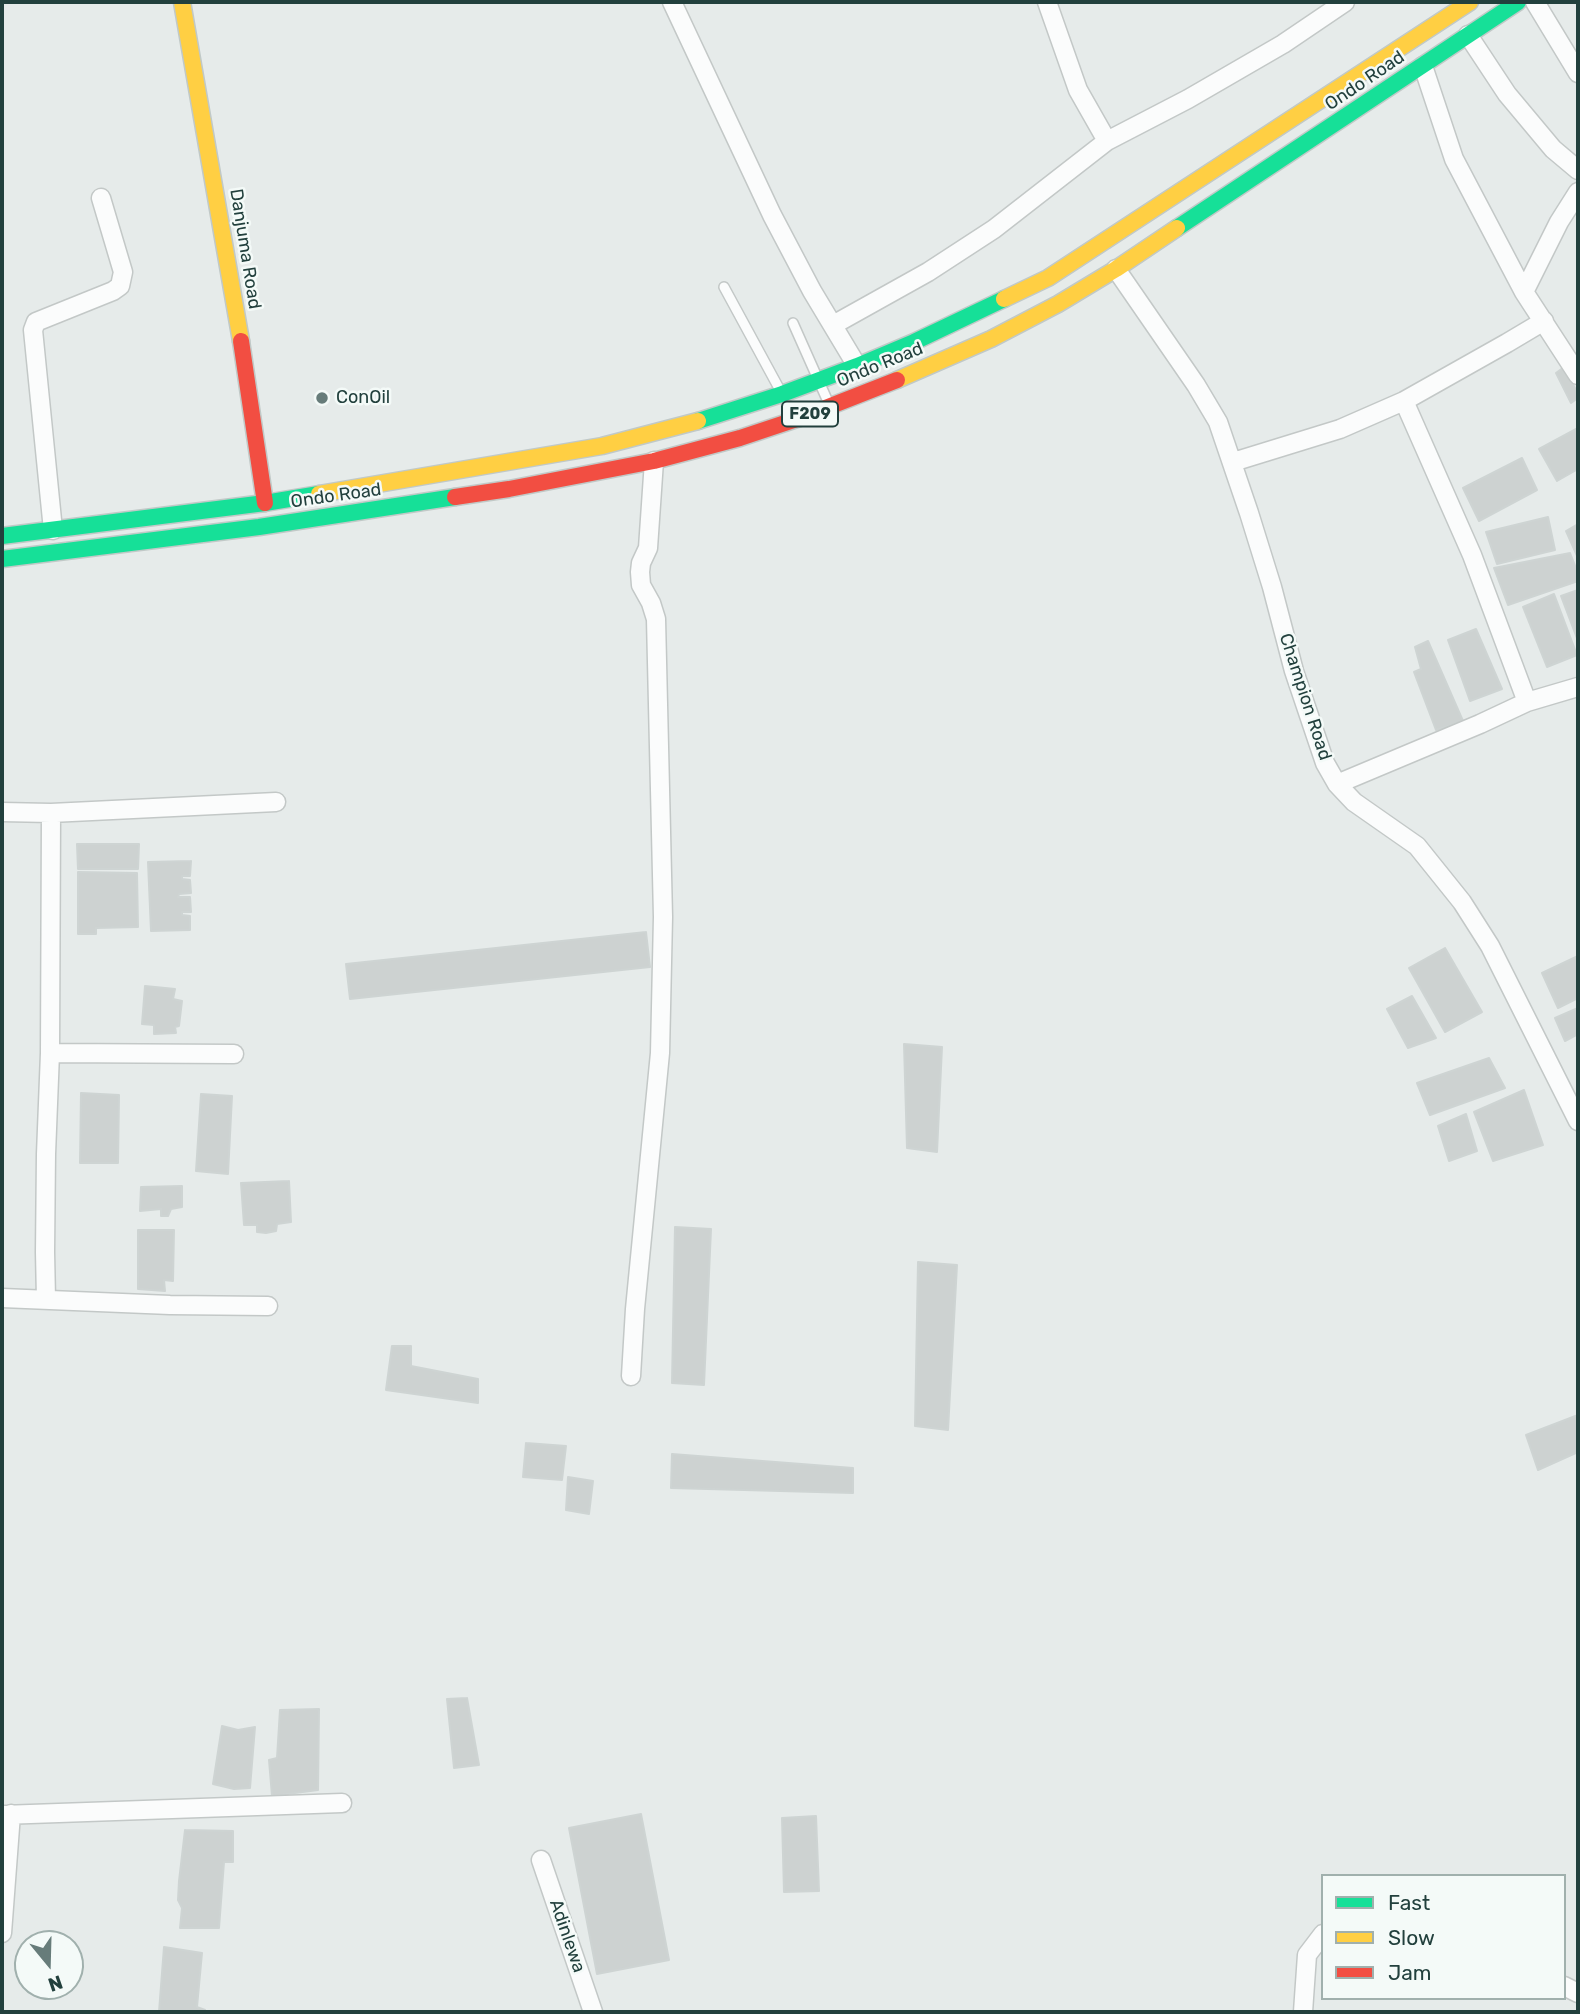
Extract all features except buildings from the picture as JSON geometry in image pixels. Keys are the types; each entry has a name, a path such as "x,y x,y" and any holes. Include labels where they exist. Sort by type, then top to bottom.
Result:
{"main road":[{"name":"Danjuma Road","path":"182,2 234,295 265,503"},
{"name":"Ondo Road","path":"2,536 265,503 602,446 676,428 782,394 914,342 1048,278 1470,2"},
{"name":"Ondo Road","path":"2,559 259,527 509,489 654,461 740,438 830,406 991,339 1058,304 1116,269 1518,2"},
{"path":"380,484 384,509"}],"street":[{"path":"672,2 772,215 812,292 857,366"},
{"path":"1047,2 1078,90 1107,141"},
{"path":"833,326 928,272 995,229 1107,141 1188,99 1283,44 1346,2"},
{"path":"1535,2 1578,73"},
{"path":"1468,35 1507,94 1553,149 1578,170"},
{"path":"1423,66 1454,159 1524,292 1578,375"},
{"path":"1524,292 1559,222 1578,192"},
{"path":"53,530 33,330 36,322 120,286 123,272 101,198"},
{"name":"Champion Road","path":"1116,269 1196,385 1217,422 1233,462 1272,587 1294,671 1325,763 1337,784 1354,802 1417,846 1462,902 1490,946 1578,1121"},
{"path":"1233,462 1340,429 1404,401 1544,321"},
{"path":"1404,401 1472,555 1527,702"},
{"path":"631,1376 660,1039 663,917 656,619 641,585 640,572 648,548 654,461"},
{"path":"1337,784 1527,702 1578,687"},
{"path":"2,812 51,813 276,802"},
{"path":"46,1299 51,813"},
{"path":"50,1053 234,1054"},
{"path":"2,1298 268,1306"},
{"path":"2,1933 7,1814 342,1803"},
{"name":"Adinlewa","path":"541,1860 593,2012"},
{"path":"1303,2012 1307,1955 1321,1937"}],"lane":[{"path":"724,286 782,394"},
{"path":"793,323 830,406"}],"traffic: fast":[{"path":"1177,228 1518,2"},
{"path":"698,421 857,366 1004,299"},
{"path":"2,536 319,494"},
{"path":"2,559 259,527 455,497"}],"traffic: slow":[{"path":"182,2 241,341"},
{"path":"1004,299 1048,278 1470,2"},
{"path":"897,380 991,339 1058,304 1177,228"},
{"path":"319,494 602,446 698,421"}],"traffic: jam":[{"path":"241,341 265,503"},
{"path":"455,497 654,461 740,438 897,380"}],"place":[{"name":"ConOil","path":"322,398"}]}
